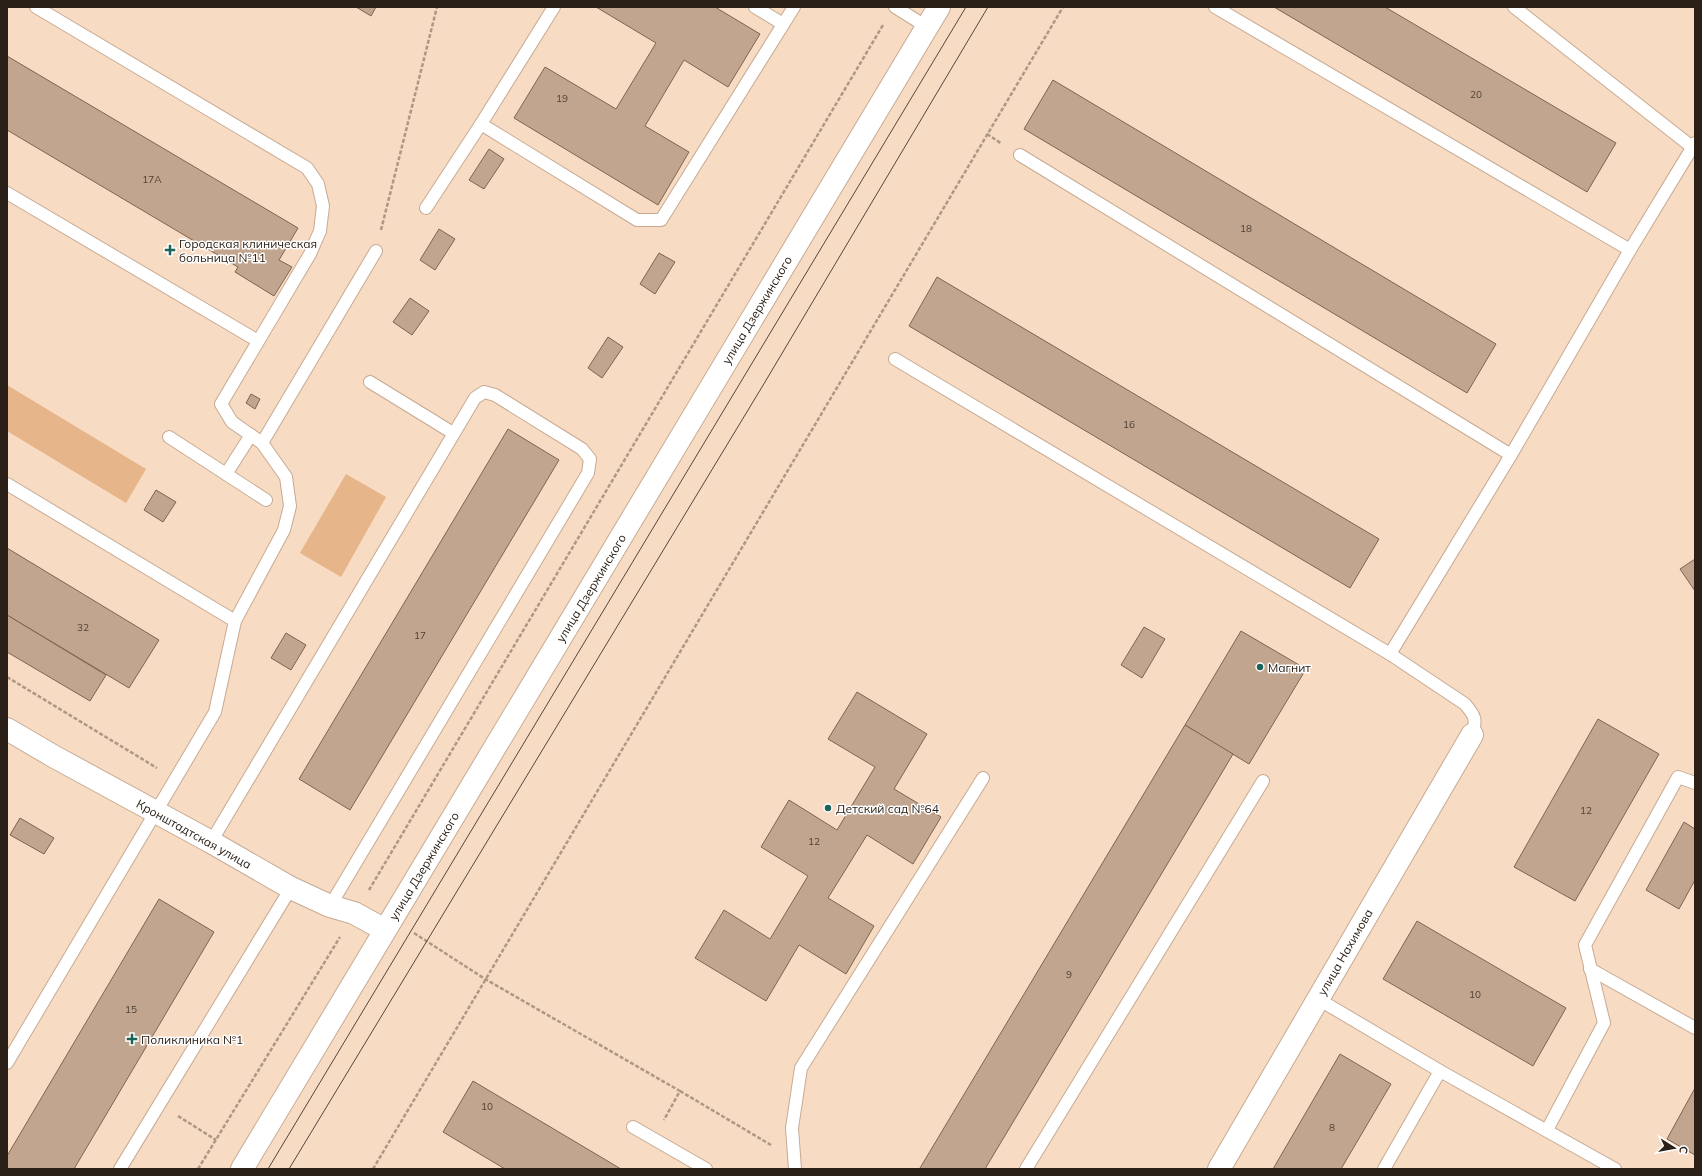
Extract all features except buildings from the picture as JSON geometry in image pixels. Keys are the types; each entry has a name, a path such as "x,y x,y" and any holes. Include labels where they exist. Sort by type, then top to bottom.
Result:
{"main road":[{"name":"улица Дзержинского","path":"242,1169 939,7"},
{"name":"Кронштадтская улица","path":"7,729 291,888 330,906 354,913 385,930"},
{"name":"улица Нахимова","path":"1219,1169 1472,735"}],"lane":[{"path":"7,1063 215,712 235,621 284,530 290,506 286,476 262,444 232,422 221,404 310,254 320,230 323,206 318,184 307,168 36,7"},
{"path":"426,208 481,124 554,7"},
{"path":"755,7 783,24"},
{"path":"481,124 637,220 661,220 794,7"},
{"path":"895,7 927,27"},
{"path":"1215,7 1630,250"},
{"path":"1390,654 1511,455 1693,145 1514,7"},
{"path":"1020,155 1511,455"},
{"path":"7,193 258,341"},
{"path":"262,444 376,250"},
{"path":"895,359 1390,654 1465,704 1474,715 1475,724 1472,735"},
{"path":"370,382 453,433"},
{"path":"211,842 475,398 484,392 495,395 582,449 590,460 588,473 330,906"},
{"path":"226,474 251,435"},
{"path":"169,437 266,500"},
{"path":"7,484 235,621"},
{"path":"1547,1130 1604,1023 1584,944 1678,777 1695,783"},
{"path":"794,1164 792,1128 801,1068 983,778"},
{"path":"1026,1169 1263,781"},
{"path":"120,1169 291,888"},
{"path":"1590,969 1695,1028"},
{"path":"1318,999 1440,1071 1615,1169"},
{"path":"1384,1169 1440,1071"},
{"path":"633,1126 706,1169"}],"path":[{"path":"376,250 437,7"},
{"path":"373,1169 1063,7"},
{"path":"198,1169 379,874 885,21"},
{"path":"7,677 175,779"},
{"path":"379,874 411,932 486,979 680,1092 794,1164"},
{"path":"654,1138 680,1092"},
{"path":"160,1104 216,1140"}],"shaded area":[{"path":"7,385 146,469 126,503 7,431"},
{"path":"346,474 386,497 341,577 300,553"}],"tram line":[{"path":"268,1169 966,7"},
{"path":"289,1169 765,382 988,7"}],"place":[{"name":"Городская клиническая больница №11","path":"170,250"},
{"name":"Магнит","path":"1260,667"},
{"name":"Детский сад №64","path":"828,808"},
{"name":"Поликлиника №1","path":"132,1039"}]}
